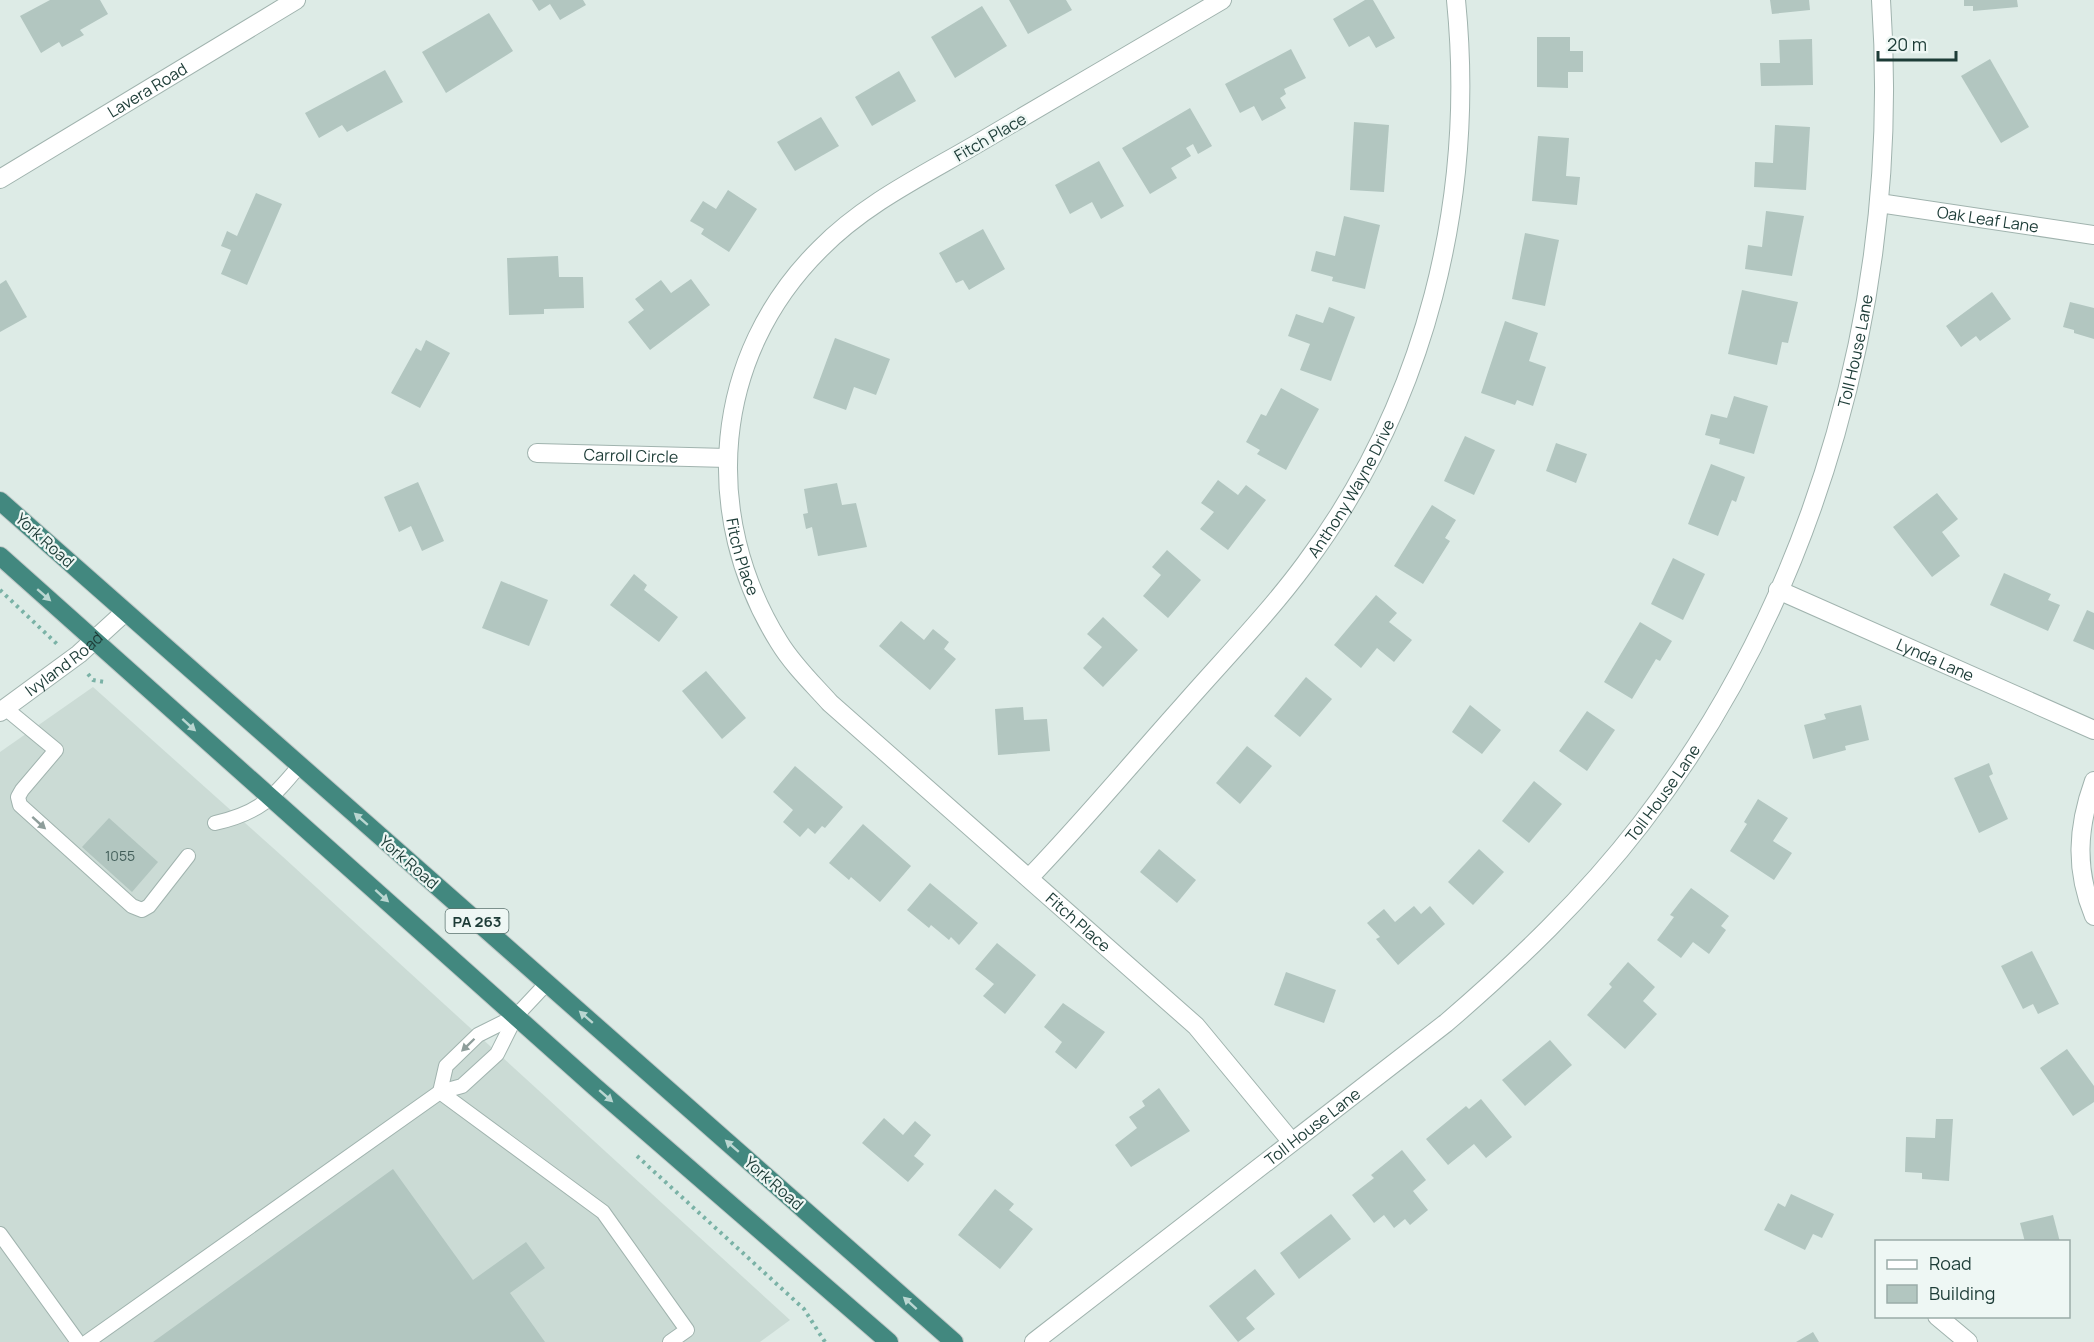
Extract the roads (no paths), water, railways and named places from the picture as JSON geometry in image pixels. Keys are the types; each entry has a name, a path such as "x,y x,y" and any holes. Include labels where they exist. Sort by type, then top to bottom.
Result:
{"highway":[{"name":"York Road","path":"0,501 954,1342"},
{"name":"PA 263","path":"0,556 516,1016 889,1342"}],"street":[{"name":"Lavera Road","path":"0,179 295,0"},
{"name":"Fitch Place","path":"1222,0 872,206 819,249 777,303 746,363 734,402 727,458 730,515 741,560 757,603 796,666 830,703 1196,1026 1292,1141"},
{"name":"Anthony Wayne Drive","path":"1029,878 1305,564 1351,493 1379,442 1410,373 1445,252 1454,194 1461,119 1456,0"},
{"name":"Toll House Lane","path":"1034,1342 1446,1023 1490,985 1551,927 1602,871 1641,824 1676,775 1725,695 1778,590 1818,491 1837,429 1858,347 1873,263 1879,203 1885,89 1881,0"},
{"name":"Oak Leaf Lane","path":"1879,203 2094,235"},
{"name":"Carroll Circle","path":"537,453 727,458"},
{"name":"Lynda Lane","path":"1778,590 2094,730"},
{"name":"Ivyland Road","path":"2,710 79,654 125,612"},
{"path":"2094,781 2083,811 2079,844 2082,879 2094,916"},
{"path":"1938,1318 1968,1342"}],"lane":[{"path":"2,710 56,750 22,790 18,797 20,805 132,906 142,910 149,906 188,856"},
{"path":"215,823 238,818 272,798 300,765"},
{"path":"87,1342 440,1092 462,1086 497,1054 516,1016 547,983"},
{"path":"440,1092 446,1066 478,1035 516,1016"},
{"path":"440,1092 603,1212 687,1330 670,1342"},
{"path":"0,1234 78,1342"}]}
